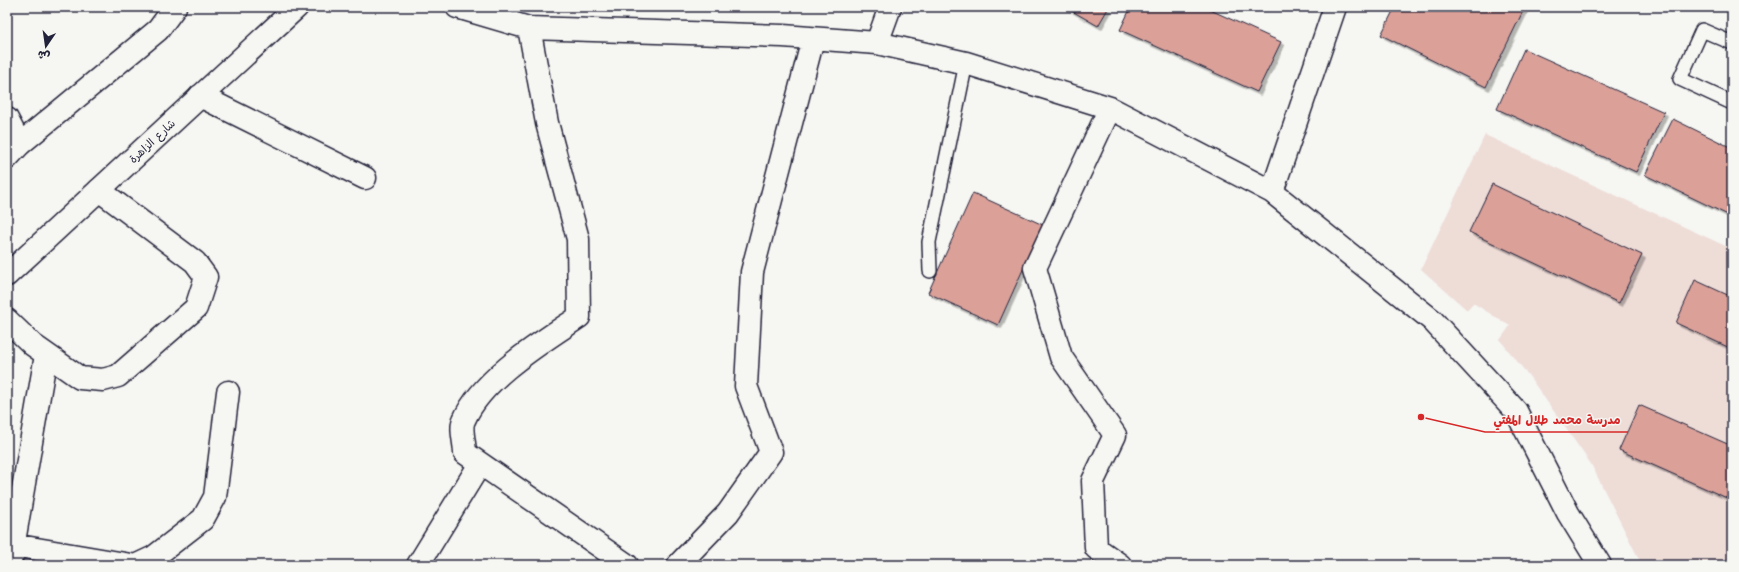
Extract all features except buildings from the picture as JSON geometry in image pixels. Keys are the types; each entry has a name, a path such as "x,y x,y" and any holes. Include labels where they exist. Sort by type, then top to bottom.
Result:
{"street":[{"path":"7,120 14,151 158,30 176,7"},
{"name":"شارع الزاهرة","path":"7,275 297,7"},
{"path":"457,7 529,28 813,39 877,43 966,63 1110,108 1272,192 1432,320 1516,411 1568,513 1600,565"},
{"path":"877,43 890,7"},
{"path":"1272,192 1335,7"},
{"path":"529,28 547,123 578,238 579,317 515,362 480,395 463,421 465,453 628,565"},
{"path":"678,565 728,513 771,452 746,386 752,272 813,39"},
{"path":"200,96 365,178"},
{"path":"1110,108 1035,268 1060,357 1115,435 1093,481 1096,548 1120,565"},
{"path":"7,320 33,346 80,378 103,380 118,376 196,308 203,291 206,277 195,262 99,190"},
{"path":"46,354 12,555 131,565"},
{"path":"137,565 154,557 203,519 215,497 228,392"},
{"path":"418,565 480,464"}],"lane":[{"path":"1732,43 1702,30 1680,79 1732,103"},
{"path":"930,271 929,242 966,63"}],"shaded area":[{"path":"1485,135 1732,249 1732,565 1642,565 1591,464 1529,376 1500,340 1510,326 1473,303 1467,310 1421,269"}],"place":[{"name":"مدرسة محمد طلال المفتي","path":"1421,417"}]}
